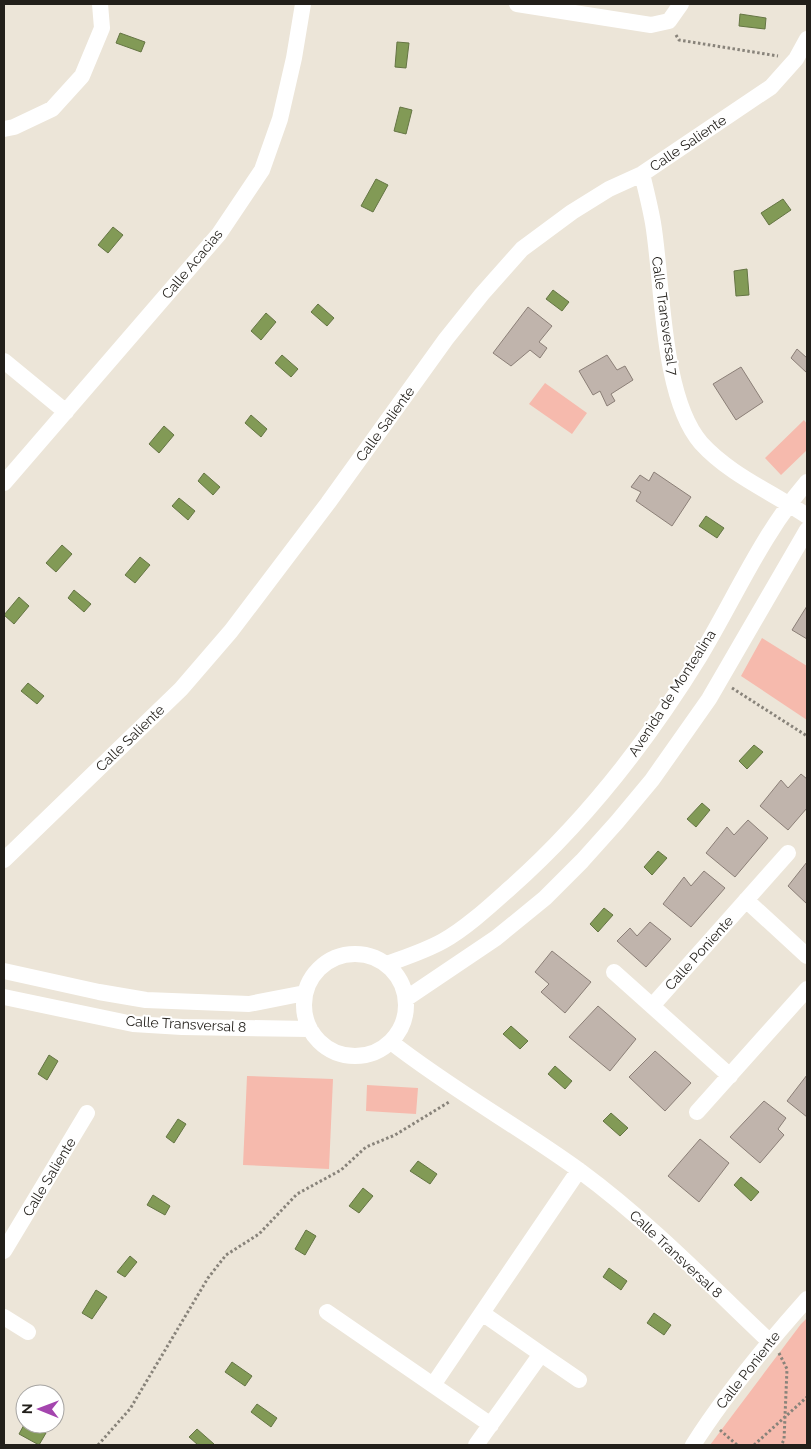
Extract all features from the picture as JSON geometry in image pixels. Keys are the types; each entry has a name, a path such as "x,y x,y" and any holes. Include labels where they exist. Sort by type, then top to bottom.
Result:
{"street":[{"path":"4,129 14,127 52,109 82,76 102,28 100,4"},
{"name":"Calle Acacias","path":"4,483 219,234 262,170 280,119 294,58 303,4"},
{"path":"517,4 651,25 669,21 681,4"},
{"name":"Calle Saliente","path":"4,860 181,689 232,631 328,503 446,339 482,294 522,249 579,208 609,189 642,174 771,88 796,59 807,39"},
{"name":"Calle Transversal 7","path":"642,174 653,222 666,340 675,384 686,421 700,442 725,466 807,516"},
{"path":"4,361 66,412"},
{"name":"Avenida de Montealina","path":"387,964 417,953 444,940 488,908 524,875 599,798 655,725 700,656 746,573 789,504 807,482"},
{"path":"407,998 496,938 545,898 582,860 652,780 709,699 807,530"},
{"name":"Calle Poniente","path":"652,1006 788,853"},
{"path":"746,900 807,956"},
{"path":"348,953 369,954 387,964 400,979 407,998 406,1014 401,1030 391,1042 371,1054 347,1056 325,1047 310,1029 304,1012 305,993 313,974 329,960 348,953"},
{"name":"Calle Transversal 8","path":"4,971 99,992 146,1000 249,1004 305,993"},
{"path":"614,972 730,1076"},
{"path":"697,1112 807,989"},
{"name":"Calle Transversal 8","path":"4,997 133,1024 182,1027 310,1029"},
{"name":"Calle Transversal 8","path":"391,1042 423,1067 579,1170 626,1207 769,1341"},
{"name":"Calle Saliente","path":"6,1243 87,1113"},
{"path":"433,1385 579,1170"},
{"name":"Calle Poniente","path":"693,1445 709,1420 769,1341 807,1299"},
{"path":"327,1312 491,1425"},
{"path":"482,1313 579,1380"},
{"path":"4,1317 28,1332"},
{"path":"476,1445 541,1354"}],"path":[{"path":"669,21 679,40 796,59"},
{"path":"720,681 807,736"},
{"path":"98,1445 130,1409 208,1278 226,1255 259,1234 297,1194 340,1170 366,1147 396,1135 462,1093"},
{"path":"769,1341 778,1351 787,1369 784,1440 781,1445"},
{"path":"754,1445 807,1397"},
{"path":"709,1420 737,1445"}],"shaded area":[{"path":"740,14 766,18 765,29 739,26"},
{"path":"120,33 145,42 141,52 116,43"},
{"path":"397,42 409,43 406,68 395,67"},
{"path":"400,107 412,110 406,134 394,131"},
{"path":"376,179 388,185 373,212 361,206"},
{"path":"783,199 791,210 769,225 761,213"},
{"path":"113,227 123,235 108,253 98,245"},
{"path":"747,269 749,295 736,296 734,271"},
{"path":"553,290 569,302 562,311 546,299"},
{"path":"318,304 334,318 327,326 311,312"},
{"path":"266,313 276,322 261,340 251,331"},
{"path":"282,355 298,369 291,377 275,363"},
{"path":"545,383 587,413 572,434 529,404"},
{"path":"251,415 267,429 261,437 245,423"},
{"path":"804,420 807,424 807,450 781,475 765,458"},
{"path":"164,426 174,435 159,453 149,444"},
{"path":"204,473 220,487 213,495 198,481"},
{"path":"179,498 195,511 188,520 172,506"},
{"path":"706,516 724,528 717,538 699,526"},
{"path":"62,545 72,554 56,572 46,563"},
{"path":"140,557 150,565 135,583 125,575"},
{"path":"74,590 91,604 84,612 68,598"},
{"path":"19,597 29,606 14,624 4,615"},
{"path":"762,638 807,666 807,720 741,676"},
{"path":"28,683 44,696 37,704 21,691"},
{"path":"754,745 763,752 747,769 739,761"},
{"path":"702,803 710,810 696,827 687,819"},
{"path":"658,851 667,858 652,875 644,867"},
{"path":"604,908 613,915 598,932 590,924"},
{"path":"511,1026 528,1041 520,1049 503,1034"},
{"path":"49,1055 58,1061 47,1080 38,1074"},
{"path":"555,1066 572,1081 565,1089 548,1074"},
{"path":"247,1076 333,1079 329,1169 243,1165"},
{"path":"367,1085 418,1088 416,1114 366,1111"},
{"path":"611,1113 628,1128 620,1136 603,1121"},
{"path":"178,1119 186,1124 174,1143 166,1137"},
{"path":"418,1161 437,1174 430,1184 410,1171"},
{"path":"741,1177 759,1192 751,1201 734,1185"},
{"path":"363,1188 373,1196 359,1213 349,1206"},
{"path":"153,1195 170,1206 165,1215 147,1205"},
{"path":"306,1230 316,1236 305,1255 295,1249"},
{"path":"130,1256 137,1262 125,1277 117,1272"},
{"path":"609,1268 627,1281 621,1290 603,1277"},
{"path":"96,1290 107,1297 92,1319 82,1313"},
{"path":"654,1313 671,1325 664,1335 647,1323"},
{"path":"807,1318 807,1445 710,1445 801,1324"},
{"path":"232,1362 252,1376 245,1386 225,1372"},
{"path":"257,1404 277,1418 271,1427 251,1412"},
{"path":"197,1429 214,1444 198,1445 189,1437"},
{"path":"19,1434 45,1434 39,1445"}],"building":[{"path":"528,307 552,326 539,342 547,348 540,358 530,350 511,366 493,353"},
{"path":"797,349 807,358 807,373 791,358"},
{"path":"607,355 617,370 625,366 633,380 611,394 615,401 607,406 600,391 593,395 579,371"},
{"path":"741,367 763,402 736,420 713,384"},
{"path":"654,472 691,497 672,526 636,501 641,492 631,487 640,475 649,481"},
{"path":"807,606 807,639 792,630"},
{"path":"801,774 807,779 807,808 788,830 760,806 781,780 788,788"},
{"path":"748,820 768,838 735,877 706,853 727,827 734,835"},
{"path":"807,862 807,904 788,886"},
{"path":"704,871 725,888 691,927 663,904 684,877 691,886"},
{"path":"650,922 671,939 646,967 617,941 630,928 637,936"},
{"path":"552,951 591,982 565,1013 541,992 549,984 535,972"},
{"path":"598,1006 636,1039 610,1071 569,1037"},
{"path":"655,1051 691,1083 665,1111 629,1077"},
{"path":"807,1075 807,1117 787,1101"},
{"path":"764,1101 786,1118 778,1129 784,1135 760,1163 730,1137"},
{"path":"700,1139 729,1163 699,1202 668,1176"}]}
